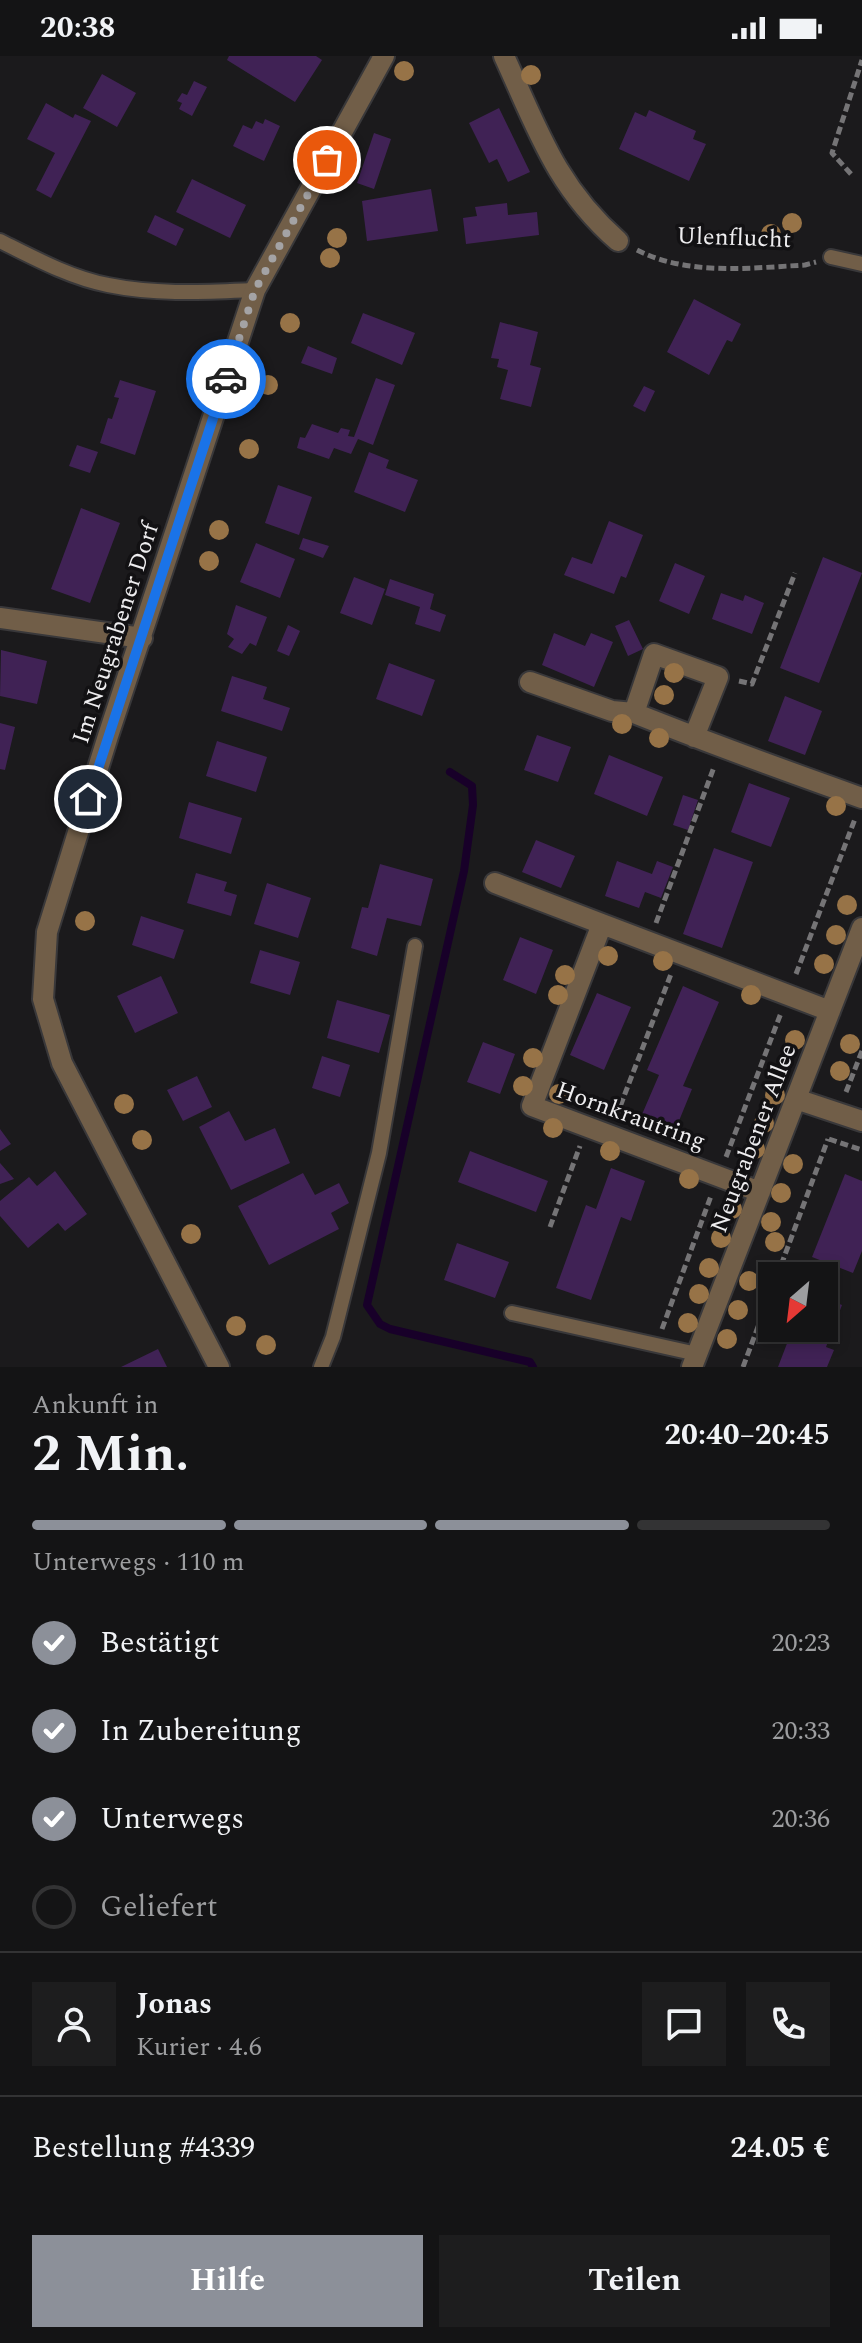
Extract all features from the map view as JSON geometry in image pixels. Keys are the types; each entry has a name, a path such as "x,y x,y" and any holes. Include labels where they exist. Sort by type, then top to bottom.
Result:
{"street":[{"name":"Im Neugrabener Dorf","path":"219,1367 62,1063 43,999 47,932 255,290 384,56"},
{"path":"504,56 568,189 618,241"},
{"path":"0,618 142,638"},
{"path":"634,713 654,654 718,677 694,737"},
{"path":"530,682 612,711 634,713 859,806"},
{"path":"495,883 830,1011"},
{"name":"Hornkrautring","path":"602,924 532,1106 760,1192"},
{"name":"Neugrabener Allee","path":"695,1360 862,928"},
{"path":"796,1099 862,1121"}],"lane":[{"path":"0,241 41,262 106,285 176,293 255,290"},
{"path":"831,257 862,264"},
{"path":"321,1367 333,1337 379,1153 415,946"},
{"path":"512,1313 656,1343 695,1360"}],"path":[{"path":"851,174 832,153 862,60"},
{"name":"Ulenflucht","path":"618,241 677,264 728,268 805,265 831,257"},
{"path":"718,677 752,684 795,573"},
{"path":"648,942 721,748"},
{"path":"656,1343 859,806"},
{"path":"609,1134 679,954"},
{"path":"550,1227 587,1127"},
{"path":"782,1262 828,1139"},
{"path":"743,1367 758,1327"}],"building":[{"path":"229,56 316,56 322,60 295,102 227,60"},
{"path":"102,74 136,93 117,127 83,108"},
{"path":"194,81 207,87 192,116 179,109 182,103 177,101 182,93 187,95"},
{"path":"46,103 73,118 75,114 91,121 51,198 36,190 55,153 27,139"},
{"path":"499,108 530,172 508,182 497,159 489,163 469,123"},
{"path":"649,110 696,131 693,139 706,144 689,181 619,149 635,112 646,117"},
{"path":"265,119 280,126 264,161 233,146 243,125 252,129 256,121 263,124"},
{"path":"374,133 391,139 374,189 357,183"},
{"path":"192,179 246,205 230,238 176,212"},
{"path":"431,189 438,231 367,241 362,201"},
{"path":"507,203 508,215 537,212 539,235 466,244 463,218 477,216 475,207"},
{"path":"155,215 184,229 176,246 147,232"},
{"path":"694,299 741,324 732,342 727,340 709,375 667,352"},
{"path":"363,313 415,333 402,365 351,343"},
{"path":"500,322 538,332 530,365 541,368 531,407 500,399 508,370 497,367 499,359 491,358"},
{"path":"308,346 337,358 332,374 301,363"},
{"path":"376,378 395,385 373,445 358,439 351,454 334,448 329,459 297,448 300,437 305,438 312,424 338,433 341,428 350,430 348,436 354,437"},
{"path":"120,380 156,391 135,455 100,443 119,398 114,397"},
{"path":"644,386 655,391 645,412 633,406"},
{"path":"77,445 98,452 90,473 69,466"},
{"path":"369,452 389,460 386,468 418,480 405,512 354,492"},
{"path":"278,485 312,497 299,535 265,523"},
{"path":"81,508 120,523 90,603 51,589"},
{"path":"609,521 643,535 626,578 621,576 614,594 564,575 572,557 592,564"},
{"path":"303,538 329,546 323,558 299,549"},
{"path":"256,543 295,559 280,598 240,582"},
{"path":"823,557 862,573 819,683 780,668"},
{"path":"675,563 705,576 689,614 659,601"},
{"path":"354,577 385,589 372,625 340,613"},
{"path":"390,579 434,594 430,609 446,615 440,632 415,624 420,607 385,595"},
{"path":"721,593 743,601 745,595 764,603 752,634 712,619"},
{"path":"236,605 267,617 256,646 250,643 242,654 228,647 234,639 227,634"},
{"path":"629,620 643,649 628,656 615,626"},
{"path":"288,625 300,631 289,656 277,651"},
{"path":"554,633 585,646 591,633 613,642 594,687 542,665"},
{"path":"1,650 47,661 37,704 0,696"},
{"path":"389,663 435,680 422,716 376,699"},
{"path":"232,676 267,687 263,699 290,708 282,731 221,711"},
{"path":"785,696 822,711 805,755 768,741"},
{"path":"0,723 15,727 5,770 0,769"},
{"path":"537,735 571,747 558,782 524,770"},
{"path":"217,741 267,757 256,792 206,776"},
{"path":"609,755 663,777 647,816 594,794"},
{"path":"749,783 790,798 771,847 731,832"},
{"path":"683,795 698,800 688,830 673,825"},
{"path":"189,802 242,818 231,854 179,838"},
{"path":"536,840 575,856 561,888 522,872"},
{"path":"714,848 753,862 722,948 683,934"},
{"path":"617,861 652,874 657,861 673,867 661,898 645,892 639,908 605,896"},
{"path":"380,864 433,879 421,926 387,918 377,956 351,948 362,907 368,908"},
{"path":"196,873 227,882 224,891 237,895 231,916 187,903"},
{"path":"267,883 311,898 298,938 254,924"},
{"path":"141,916 184,930 174,959 132,945"},
{"path":"520,937 553,950 536,994 503,980"},
{"path":"260,950 300,962 290,995 250,983"},
{"path":"161,976 178,1013 135,1033 117,996"},
{"path":"683,986 719,1002 683,1086 692,1089 674,1133 640,1119 659,1075 647,1070"},
{"path":"597,993 631,1007 604,1070 570,1055"},
{"path":"337,1000 390,1015 379,1053 327,1038"},
{"path":"483,1042 515,1054 500,1094 467,1082"},
{"path":"322,1056 350,1065 340,1097 312,1088"},
{"path":"197,1076 212,1107 183,1121 167,1090"},
{"path":"229,1111 245,1141 275,1128 290,1163 231,1190 199,1127"},
{"path":"0,1129 11,1144 0,1151"},
{"path":"470,1151 548,1181 536,1212 458,1182"},
{"path":"0,1163 14,1179 0,1184"},
{"path":"611,1168 645,1181 631,1221 621,1217 591,1300 556,1288 586,1205 596,1209"},
{"path":"55,1171 87,1214 65,1231 58,1223 28,1248 0,1216 0,1201 29,1177 37,1186"},
{"path":"303,1173 315,1195 339,1183 349,1203 331,1213 339,1229 269,1265 238,1206"},
{"path":"845,1174 862,1181 862,1251 853,1273 838,1267 838,1262 825,1262 812,1257"},
{"path":"457,1243 509,1262 495,1298 444,1280"},
{"path":"788,1342 828,1342 826,1347 834,1350 827,1367 778,1367"},
{"path":"158,1349 167,1367 121,1367"}],"waterway":[{"path":"450,772 472,786 473,805 464,871 367,1305 380,1324 390,1329 530,1362 533,1367"}],"way so far":[{"path":"226,379 255,290 327,160"}],"route":[{"path":"88,799 226,379"}]}
